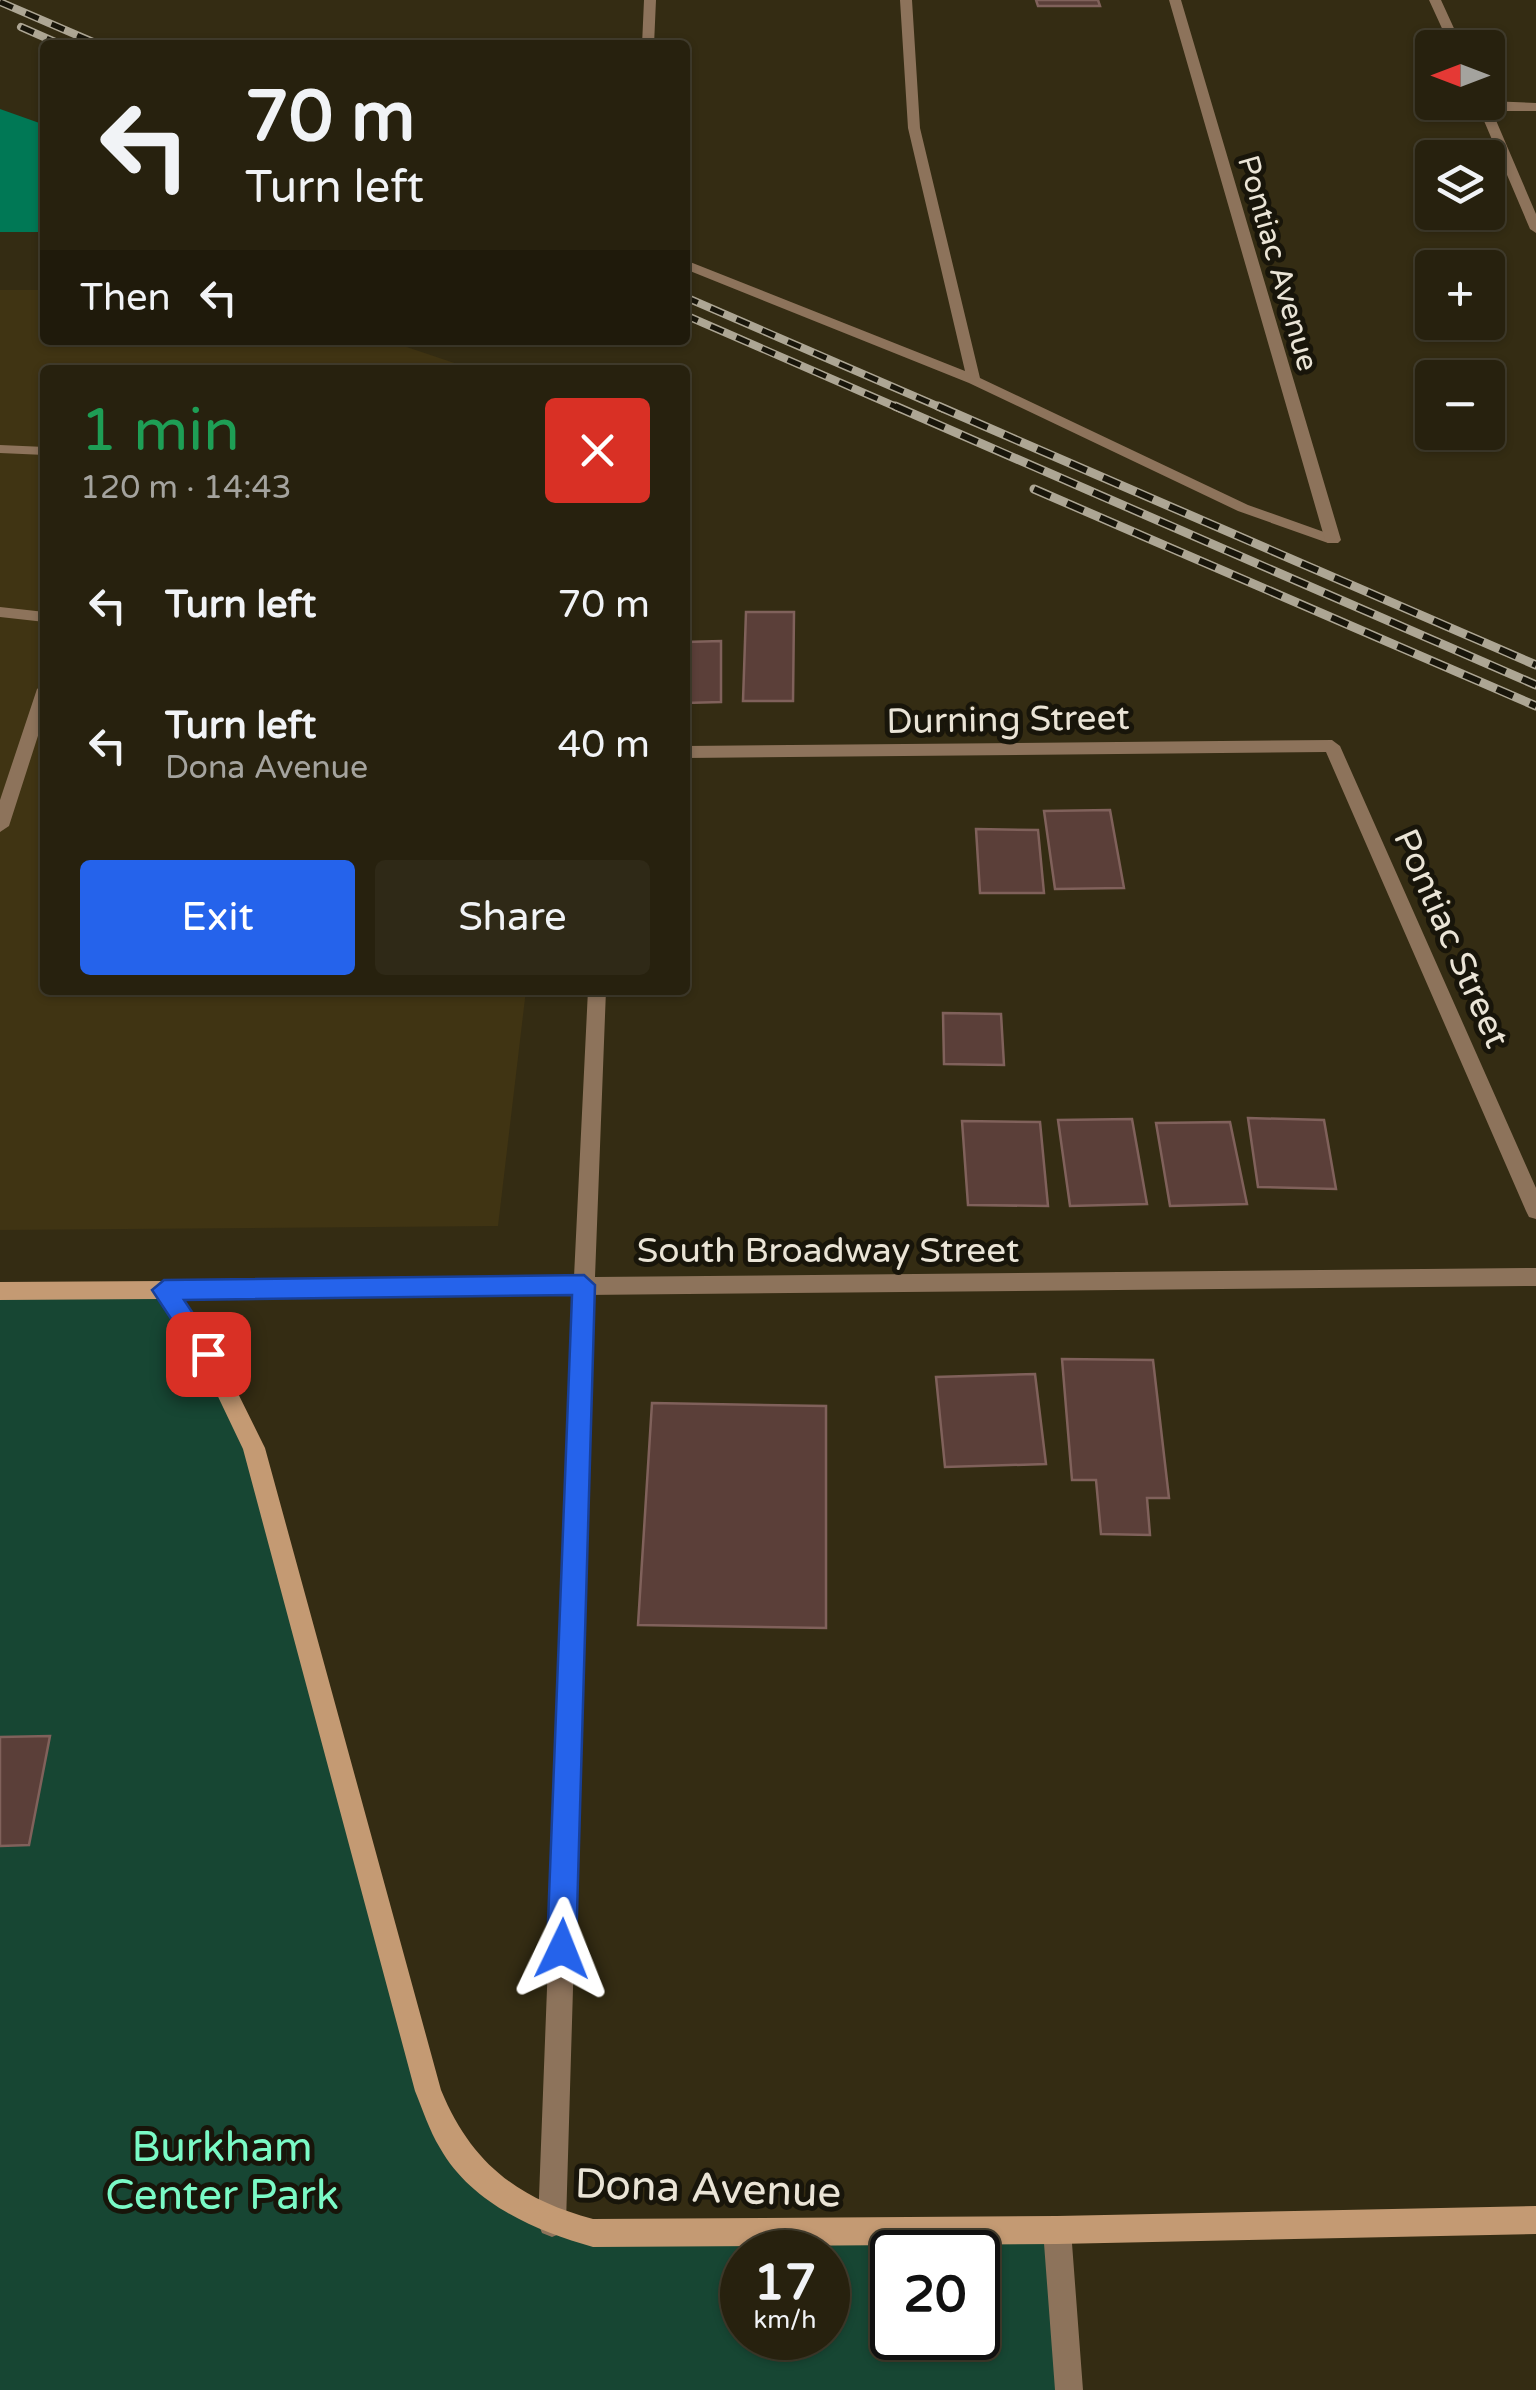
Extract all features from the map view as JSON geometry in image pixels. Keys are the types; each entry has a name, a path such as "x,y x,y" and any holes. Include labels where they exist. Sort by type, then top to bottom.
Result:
{"street":[{"path":"648,40 650,0"},
{"path":"906,0 914,128 974,380"},
{"name":"Pontiac Avenue","path":"974,380 1243,508 1333,540 1175,0"},
{"path":"1435,0 1449,30"},
{"path":"1505,106 1536,107"},
{"path":"1489,120 1536,229"},
{"path":"690,266 974,380"},
{"path":"0,448 40,451"},
{"path":"0,612 40,616"},
{"path":"0,826 40,704"},
{"name":"Durning Street","path":"690,752 1332,746"},
{"name":"Pontiac Street","path":"1332,746 1536,1211"},
{"path":"552,2223 597,995"},
{"name":"South Broadway Street","path":"0,1292 1536,1277"},
{"name":"Dona Avenue","path":"164,1290 208,1354 254,1448 428,2091 455,2148 514,2204 552,2223 592,2233 1056,2230 1536,2220"},
{"path":"1056,2230 1069,2390"}],"shaded area":[{"path":"0,290 40,290 40,345 401,345 460,365 40,365 40,995 525,995 498,1226 0,1230"}],"green space":[{"path":"0,109 40,123 40,232 0,232"},
{"name":"Burkham Center Park","path":"164,1290 233,1399 455,2148 552,2223 1056,2230 1069,2390 0,2390 0,1291"}],"building":[{"path":"1036,0 1098,0 1100,6 1038,6"},
{"path":"746,612 794,612 793,701 743,701"},
{"path":"721,641 721,702 690,703 690,642"},
{"path":"1110,810 1124,888 1055,889 1044,811"},
{"path":"976,829 1038,830 1044,893 980,893"},
{"path":"943,1013 1001,1014 1004,1065 944,1064"},
{"path":"1248,1118 1324,1120 1336,1189 1258,1187"},
{"path":"1132,1119 1147,1204 1070,1206 1058,1120"},
{"path":"962,1121 1040,1122 1048,1206 968,1205"},
{"path":"1230,1122 1247,1204 1170,1206 1156,1123"},
{"path":"1062,1359 1153,1360 1169,1498 1147,1498 1150,1535 1101,1534 1096,1480 1072,1480"},
{"path":"1035,1374 1046,1464 945,1467 936,1377"},
{"path":"652,1403 826,1406 826,1628 638,1625"},
{"path":"50,1736 29,1845 0,1846 0,1737"}],"railway":[{"path":"0,2 88,40"},
{"path":"21,27 51,40"},
{"path":"690,299 944,409"},
{"path":"690,317 901,409"},
{"path":"895,406 1536,685"},
{"path":"938,406 1536,665"},
{"path":"1034,489 1536,706"}],"route":[{"path":"208,1354 164,1290 584,1285 562,1949"}]}
